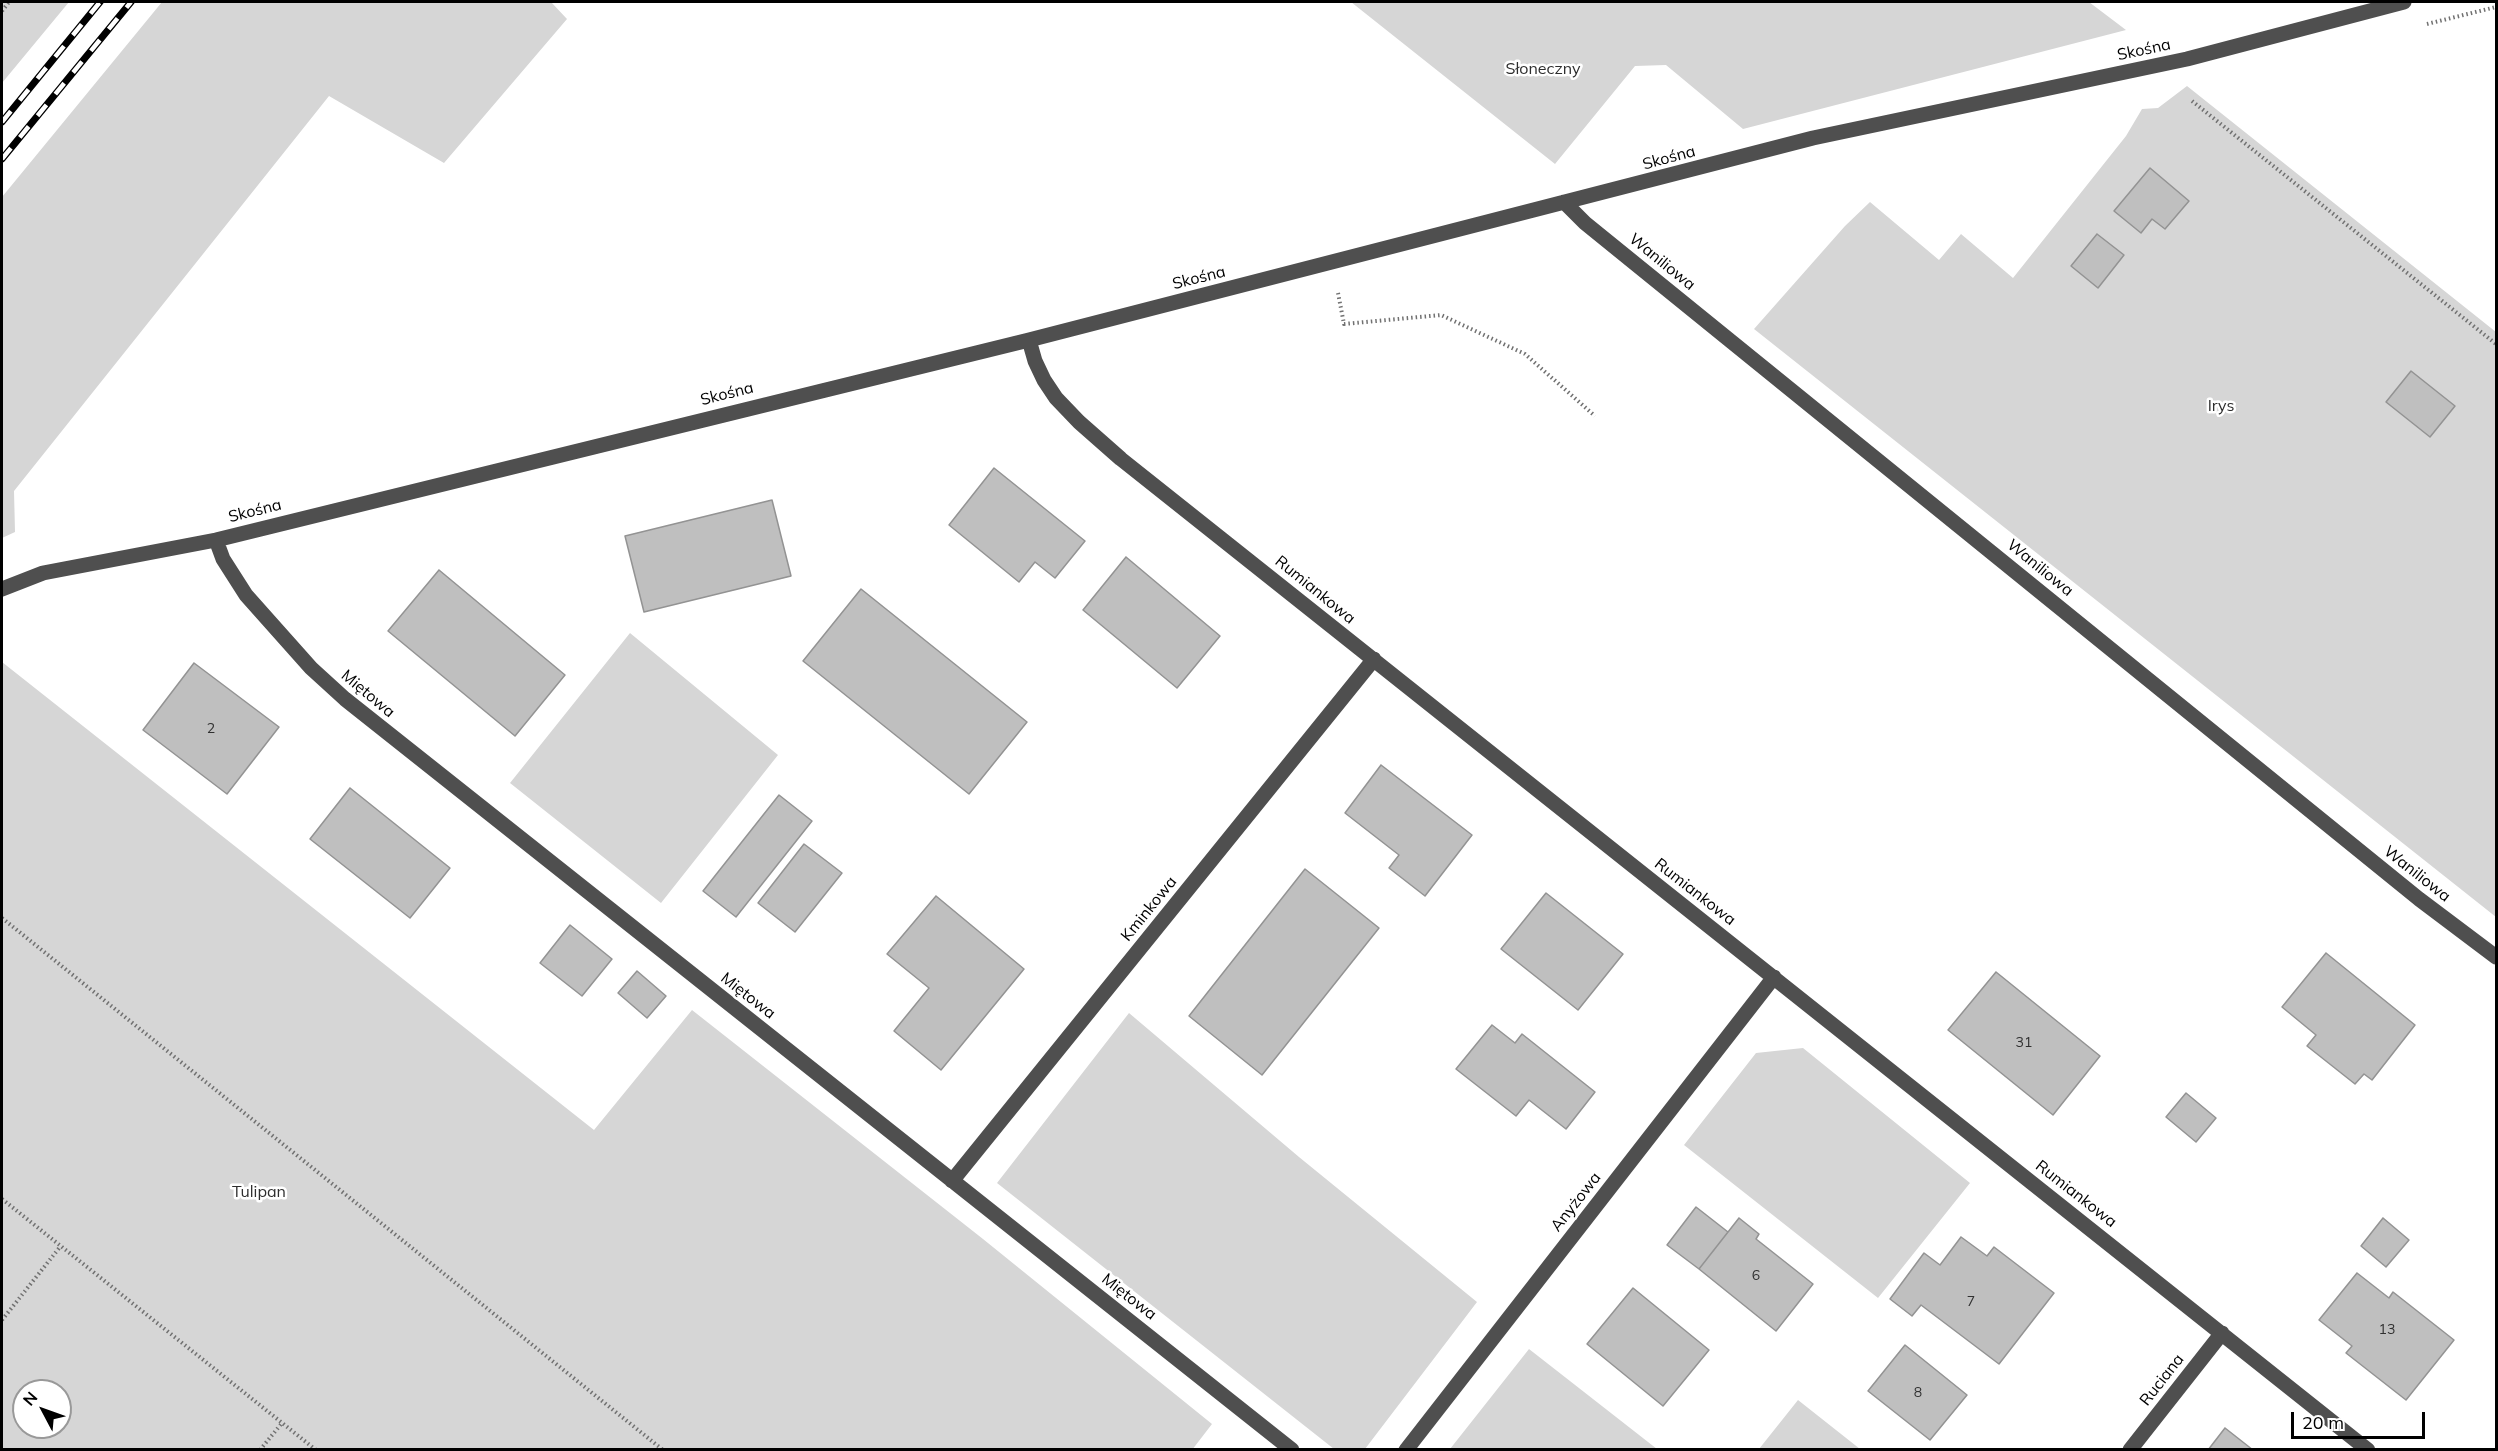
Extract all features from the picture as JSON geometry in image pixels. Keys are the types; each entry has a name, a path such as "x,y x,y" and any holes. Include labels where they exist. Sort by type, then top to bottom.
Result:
{"street":[{"name":"Skośna","path":"2,589 43,573 216,540 1029,340 1813,138 2187,59 2404,2"},
{"name":"Waniliowa","path":"1564,202 1585,223 2419,899 2496,957"},
{"name":"Rumiankowa","path":"1029,340 1044,380 1079,422 2368,1449"},
{"name":"Miętowa","path":"216,540 224,559 246,595 311,668 345,699 1292,1449"},
{"name":"Kminkowa","path":"952,1181 1374,659"},
{"name":"Anyżowa","path":"1406,1449 1774,977"},
{"name":"Ruciana","path":"2130,1449 2222,1333"}],"path":[{"path":"2,11 9,2"},
{"path":"2192,101 2496,344"},
{"path":"1329,264 1344,324 1441,315 1525,354 1595,416"},
{"path":"2,918 663,1449"},
{"path":"2,1199 316,1449"},
{"path":"2,1320 60,1246"},
{"path":"261,1449 282,1423"}],"green space":[{"path":"2,2 69,2 2,83"},
{"path":"162,2 551,2 567,19 444,163 329,96 14,491 15,532 2,538 2,197"},
{"name":"Słoneczny","path":"1351,2 2089,2 2126,30 1743,129 1666,65 1635,66 1555,164"},
{"name":"Irys","path":"2187,86 2496,332 2496,917 1754,329 1845,226 1870,202 1939,260 1961,234 2013,278 2126,136 2142,109 2158,108"},
{"path":"630,633 778,755 661,903 510,783"},
{"name":"Tulipan","path":"2,662 594,1130 692,1010 983,1239 1212,1424 1192,1450 2,1449"},
{"path":"1129,1013 1299,1157 1477,1302 1365,1449 1334,1449 997,1183"},
{"path":"1803,1048 1970,1183 1878,1298 1684,1145 1756,1053"},
{"path":"1529,1349 1657,1449 1450,1449"},
{"path":"1798,1400 1860,1449 1759,1449"}],"building":[{"path":"2150,168 2189,201 2165,229 2152,219 2141,233 2114,211"},
{"path":"2097,234 2124,255 2098,288 2071,266"},
{"path":"2411,371 2455,406 2430,437 2386,402"},
{"path":"994,468 1085,541 1055,578 1035,562 1019,582 949,525"},
{"path":"772,500 791,576 644,612 625,536"},
{"path":"1126,557 1220,636 1177,688 1083,610"},
{"path":"439,570 565,675 515,736 388,631"},
{"path":"861,589 1027,722 969,794 803,661"},
{"path":"194,663 279,727 227,794 143,730"},
{"path":"1381,765 1472,835 1425,896 1389,868 1399,855 1345,813"},
{"path":"350,788 450,868 410,918 310,839"},
{"path":"779,795 812,821 736,917 703,891"},
{"path":"804,844 842,873 795,932 758,903"},
{"path":"1305,869 1379,928 1262,1075 1189,1016"},
{"path":"1546,893 1623,954 1578,1010 1501,949"},
{"path":"936,896 1024,969 941,1070 894,1031 929,988 887,954"},
{"path":"570,925 612,959 582,996 540,963"},
{"path":"2326,953 2415,1025 2372,1080 2364,1074 2355,1084 2307,1046 2316,1035 2282,1007"},
{"path":"637,971 666,996 647,1018 618,993"},
{"path":"1996,972 2100,1056 2053,1115 1948,1030"},
{"path":"1492,1025 1515,1043 1522,1034 1595,1092 1566,1129 1529,1100 1516,1116 1456,1069"},
{"path":"2186,1093 2216,1118 2196,1142 2166,1117"},
{"path":"1696,1207 1728,1232 1699,1269 1667,1245"},
{"path":"1739,1218 1759,1234 1756,1239 1813,1284 1776,1331 1699,1269"},
{"path":"2383,1218 2409,1240 2386,1267 2361,1246"},
{"path":"1961,1237 1987,1256 1994,1247 2054,1293 1999,1364 1921,1305 1912,1316 1890,1299 1924,1253 1940,1265"},
{"path":"2357,1273 2389,1298 2393,1292 2454,1340 2406,1400 2346,1353 2352,1346 2319,1320"},
{"path":"1633,1288 1709,1350 1663,1406 1587,1344"},
{"path":"1905,1345 1967,1395 1930,1440 1868,1391"},
{"path":"2225,1428 2253,1450 2208,1450"}],"railway":[{"path":"2,122 100,2"},
{"path":"2,159 131,2"}]}
